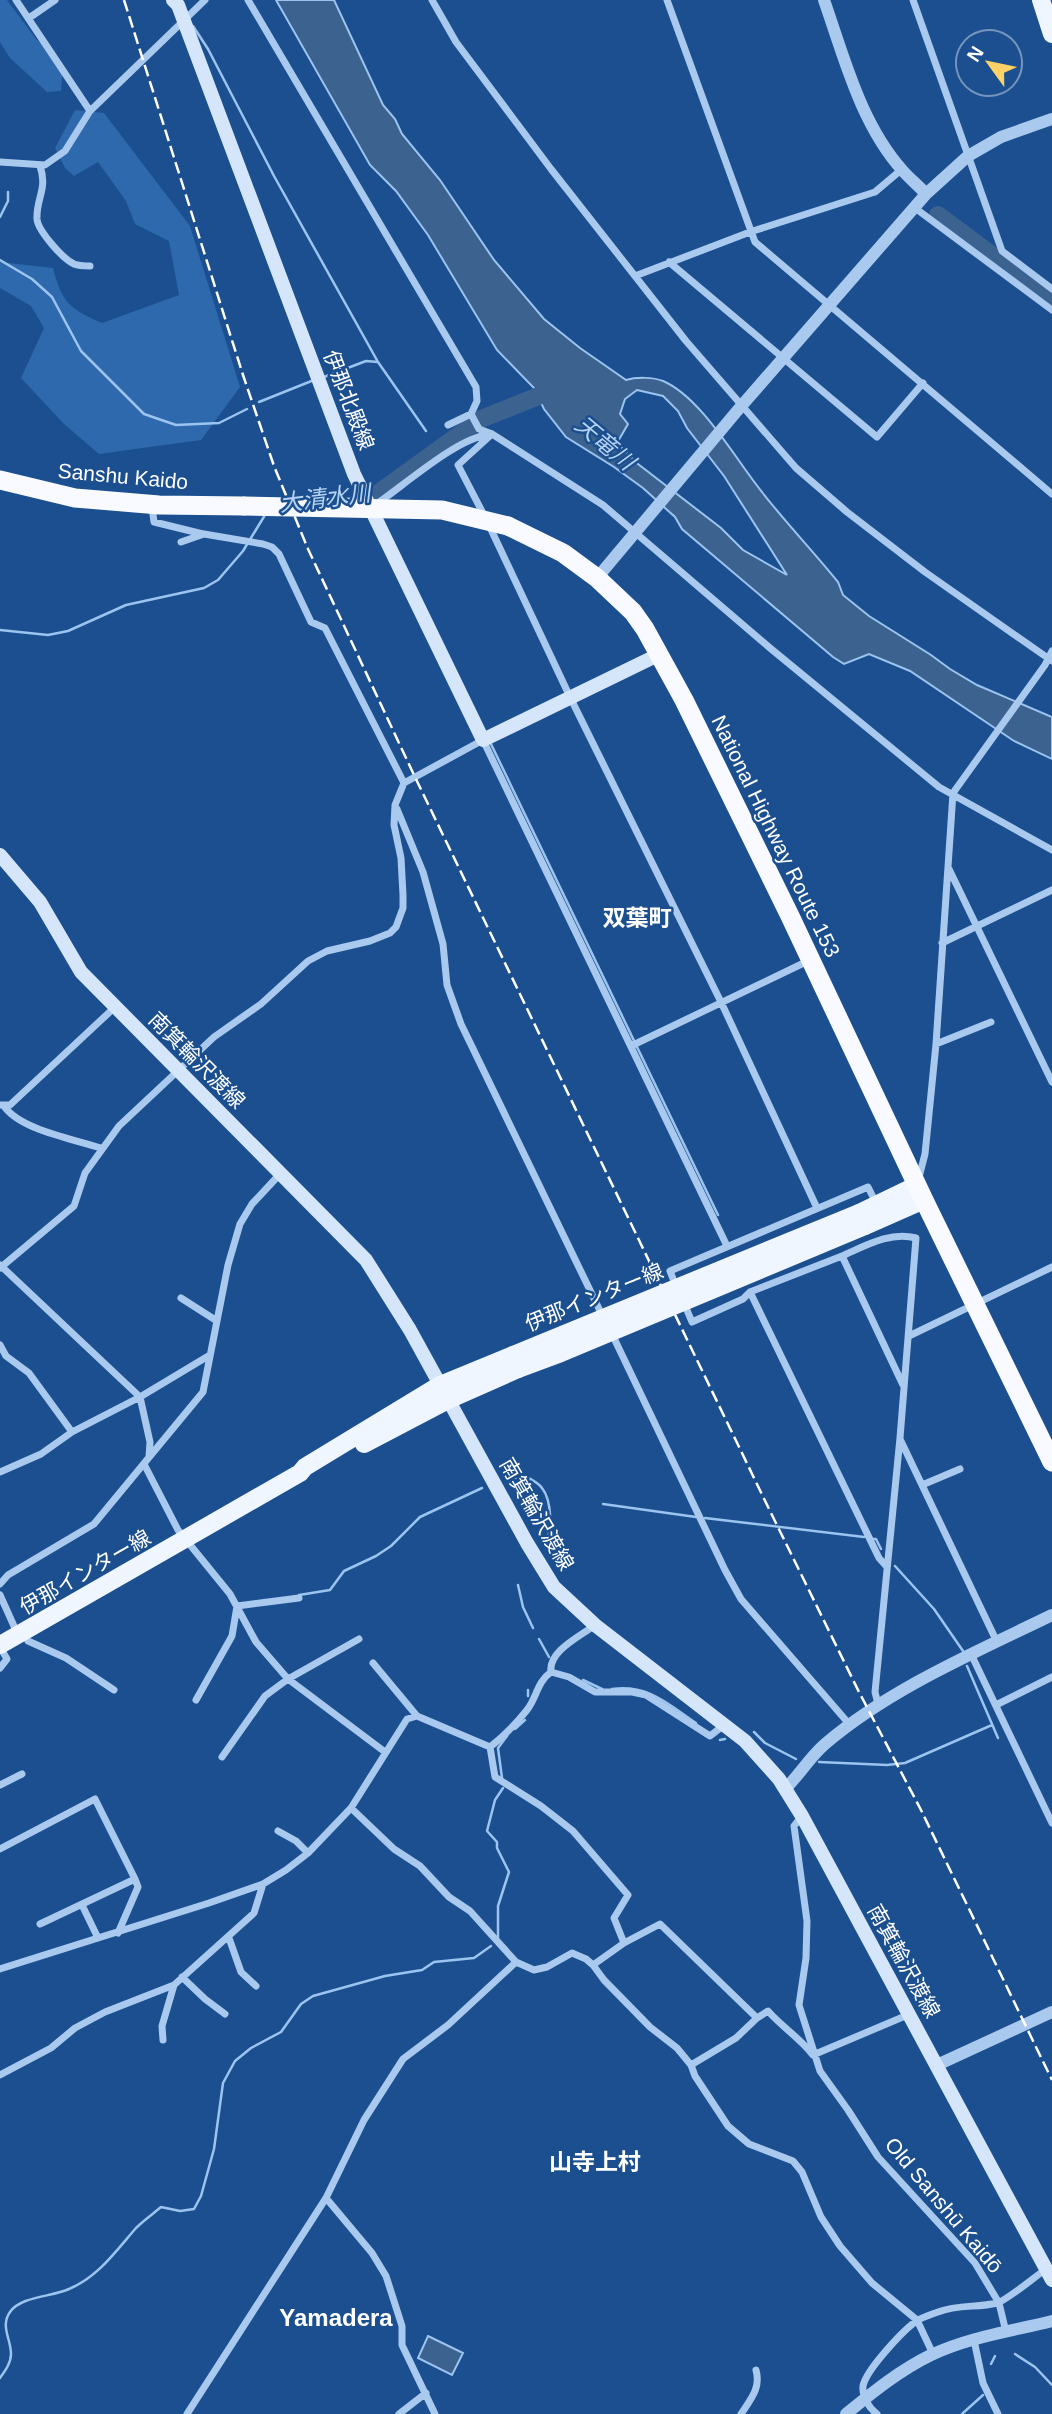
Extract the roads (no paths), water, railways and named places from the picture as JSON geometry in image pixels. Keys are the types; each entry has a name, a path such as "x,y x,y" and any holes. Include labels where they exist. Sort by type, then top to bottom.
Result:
{"highway":[{"name":"Sanshu Kaido","path":"0,480 75,498 152,504 244,506"},
{"name":"National Highway Route 153","path":"244,506 442,510 508,526 563,553 597,578 633,612 660,654 811,960 920,1192 1052,1462"}],"main road":[{"name":"伊那北殿線","path":"173,0 184,21 354,474 483,740"},
{"path":"1041,0 1052,34"},
{"path":"483,740 660,654"},
{"name":"南箕輪沢渡線","path":"0,855 40,902 81,972 366,1260 410,1330 544,1571 567,1600 595,1625 745,1741 786,1788 1050,2271"},
{"name":"伊那インター線","path":"0,1646 23,1638 300,1473 307,1473 444,1393 515,1362 561,1353 920,1192"}],"street":[{"path":"16,0 90,111"},
{"path":"29,18 55,0"},
{"path":"0,162 40,166 65,151 90,111 205,0"},
{"path":"247,0 476,387 477,401 471,414 448,425"},
{"path":"432,0 456,42 740,409 796,468 847,512 925,572 1050,659 954,793 936,1044 920,1192"},
{"path":"667,0 755,242 1052,494"},
{"path":"824,0 856,91 874,130 901,170 926,194"},
{"path":"914,0 1002,251 1052,289"},
{"path":"597,578 926,194 968,156 1001,137 1052,119"},
{"path":"40,166 45,179 37,218 39,228 65,258 77,266 90,266"},
{"path":"635,276 750,232 875,191 901,170"},
{"path":"915,208 1052,310"},
{"path":"669,262 877,437 923,383"},
{"path":"471,414 479,429 492,434 637,529 770,648 939,787 1052,850"},
{"path":"368,502 457,446 478,435 492,434"},
{"path":"492,434 458,465 488,521 570,697 721,1002 817,1208"},
{"path":"152,504 154,522 272,547 279,554 311,622 325,628 404,783"},
{"path":"181,542 204,534"},
{"path":"385,1752 288,1679 256,1642 219,1579 186,1540 146,1461 150,1442 140,1397 1,1266 74,1206 85,1173 119,1126 214,1037 261,1004 308,961 327,951 380,937 396,927 403,908 403,895 401,858 394,825 395,805 404,783 483,740 634,1044 727,1246"},
{"path":"395,805 423,872 443,944 447,985 461,1024 725,1570 741,1599 850,1726"},
{"path":"948,868 1052,1082"},
{"path":"942,943 1052,890"},
{"path":"634,1044 811,960"},
{"path":"2,1106 10,1105 115,1007"},
{"path":"936,1044 991,1021"},
{"path":"2,1106 22,1122 101,1148"},
{"path":"0,1584 8,1575 94,1524 203,1392 228,1265 240,1224 252,1204 281,1173"},
{"path":"878,1704 875,1692 916,1238 890,1237 750,1292 743,1299 692,1322 670,1271 868,1187 871,1216 890,1237"},
{"path":"842,1256 904,1385"},
{"path":"909,1336 1052,1267"},
{"path":"750,1292 879,1558 887,1567"},
{"path":"181,1298 217,1321"},
{"path":"0,1345 6,1356 29,1373 72,1432"},
{"path":"0,1472 41,1454 72,1432 211,1356"},
{"path":"900,1438 997,1642"},
{"path":"922,1485 960,1469"},
{"path":"0,1595 23,1638 66,1658 114,1690"},
{"path":"237,1606 299,1598"},
{"path":"196,1700 232,1636 237,1606"},
{"path":"786,1788 824,1745 878,1704 971,1654 1052,1615"},
{"path":"490,1747 507,1733 528,1709 538,1686 551,1672 551,1662 557,1655 595,1625"},
{"path":"222,1758 265,1696 288,1679 359,1639"},
{"path":"0,1646 7,1659 0,1668"},
{"path":"971,1654 1052,1823"},
{"path":"373,1663 417,1716 490,1747"},
{"path":"551,1672 569,1676 596,1692 632,1692 646,1695 710,1736 724,1725"},
{"path":"996,1705 1052,1677"},
{"path":"0,1969 263,1884 308,1853 351,1808 407,1719 417,1716"},
{"path":"490,1747 495,1777 541,1805 573,1831 628,1895 614,1918 624,1943"},
{"path":"0,1785 22,1774"},
{"path":"0,1849 95,1799 138,1887 118,1933"},
{"path":"351,1808 394,1849 420,1866 449,1897 470,1911 516,1962 534,1970 547,1967 572,1953 586,1958 650,2027 677,2049 691,2065 695,2076 728,2126 749,2144 793,2161 802,2172 821,2217 840,2246 872,2283 917,2320 933,2354"},
{"name":"Old Sanshū Kaidō","path":"802,1816 794,1826 807,1921 806,1958 799,2005 813,2055 820,2071 878,2157 975,2263 999,2303 1006,2332"},
{"path":"278,1831 296,1841 308,1853"},
{"path":"40,1924 135,1879"},
{"path":"0,2075 51,2048 75,2028 106,2012 174,1985 254,1913 263,1884"},
{"path":"82,1905 99,1938"},
{"path":"593,1965 658,1919 757,2018"},
{"path":"229,1938 242,1972 256,1986"},
{"path":"187,2414 326,2198 364,2120 403,2059 448,2025 516,1962"},
{"path":"182,1977 225,2014"},
{"path":"163,2040 162,2026 174,1985"},
{"path":"691,2065 736,2038 768,2011 780,2025 804,2043 813,2055 910,2014"},
{"path":"937,2065 1052,2013"},
{"path":"326,2198 372,2253 386,2276 402,2326 402,2345 435,2414"},
{"path":"877,2414 865,2399 863,2388 866,2377 895,2340 917,2320 962,2305 999,2303 1050,2271"},
{"path":"846,2414 897,2374 933,2354 974,2340 1052,2321"},
{"path":"974,2340 984,2383 998,2414"},
{"path":"740,2414 757,2390 755,2370"},
{"path":"399,2414 426,2393"}],"water":[{"name":"天竜川","path":"276,0 334,0 383,105 395,119 402,134 440,180 494,260 544,319 626,380 644,378 663,381 691,401 717,430 771,503 838,582 843,595 869,616 977,685 1052,717 1052,759 1014,741 910,671 869,654 844,664 833,657 682,529 675,517 643,488 566,437 544,409 534,388 497,350 428,235 396,191 370,165","holes":["637,390 663,396 678,411 687,428 724,476 787,575 743,550 721,528 638,464 617,443 628,424 620,414 625,399"]},
{"path":"428,2336 463,2353 452,2375 418,2358"}],"waterway":[{"path":"193,26 378,362"},
{"path":"0,217 8,201 8,192"},
{"path":"938,215 1052,300"},
{"path":"0,260 32,279 52,297 81,351 144,414 176,425 219,423 247,409"},
{"path":"324,377 366,361 378,362 426,431"},
{"path":"259,402 314,380"},
{"name":"大清水川","path":"373,497 481,419 546,393"},
{"name":"大清水川","path":"436,444 439,447"},
{"name":"大清水川","path":"345,499 359,498"},
{"name":"大清水川","path":"0,630 48,635 68,631 126,605 204,588 218,580 243,551 265,515"},
{"path":"491,744 718,1215"},
{"path":"509,1480 523,1475 538,1484 545,1493 550,1524 544,1543"},
{"path":"299,1595 330,1590 344,1571 391,1546 420,1517 482,1488"},
{"path":"603,1504 696,1517"},
{"path":"705,1518 864,1537"},
{"path":"873,1539 876,1539 881,1549"},
{"path":"895,1566 934,1609 963,1651"},
{"path":"518,1585 523,1607 533,1628"},
{"path":"539,1639 549,1657"},
{"path":"967,1666 998,1738"},
{"path":"583,1680 602,1689"},
{"path":"612,1689 625,1688 657,1697 696,1723"},
{"path":"528,1690 528,1696"},
{"path":"515,1729 525,1720"},
{"path":"819,1762 887,1765 905,1763 992,1725"},
{"path":"754,1732 765,1743 796,1759"},
{"path":"502,1778 498,1748 507,1736"},
{"path":"720,1740 725,1739"},
{"path":"498,1937 498,1906 509,1872 497,1848 497,1842 487,1831 495,1800 503,1788"},
{"path":"0,2378 11,2357 6,2322 15,2307 29,2300 62,2292 89,2278 106,2263 136,2228 161,2207 180,2211 194,2209 201,2196 214,2149 223,2083 235,2061 251,2048 281,2032 301,2004 313,1996 385,1976 422,1970 434,1962 474,1958 491,1946"},
{"path":"1015,2354 1035,2367 1052,2385"},
{"path":"991,2364 995,2356"},
{"path":"962,2414 983,2395"}],"railway":[{"path":"124,0 243,375 274,466 308,549 414,775 770,1511 859,1692 921,1810 1052,2080"}],"district":[{"name":"双葉町","path":"637,918"},
{"name":"山寺上村","path":"595,2162"},
{"name":"Yamadera","path":"336,2317"}]}
